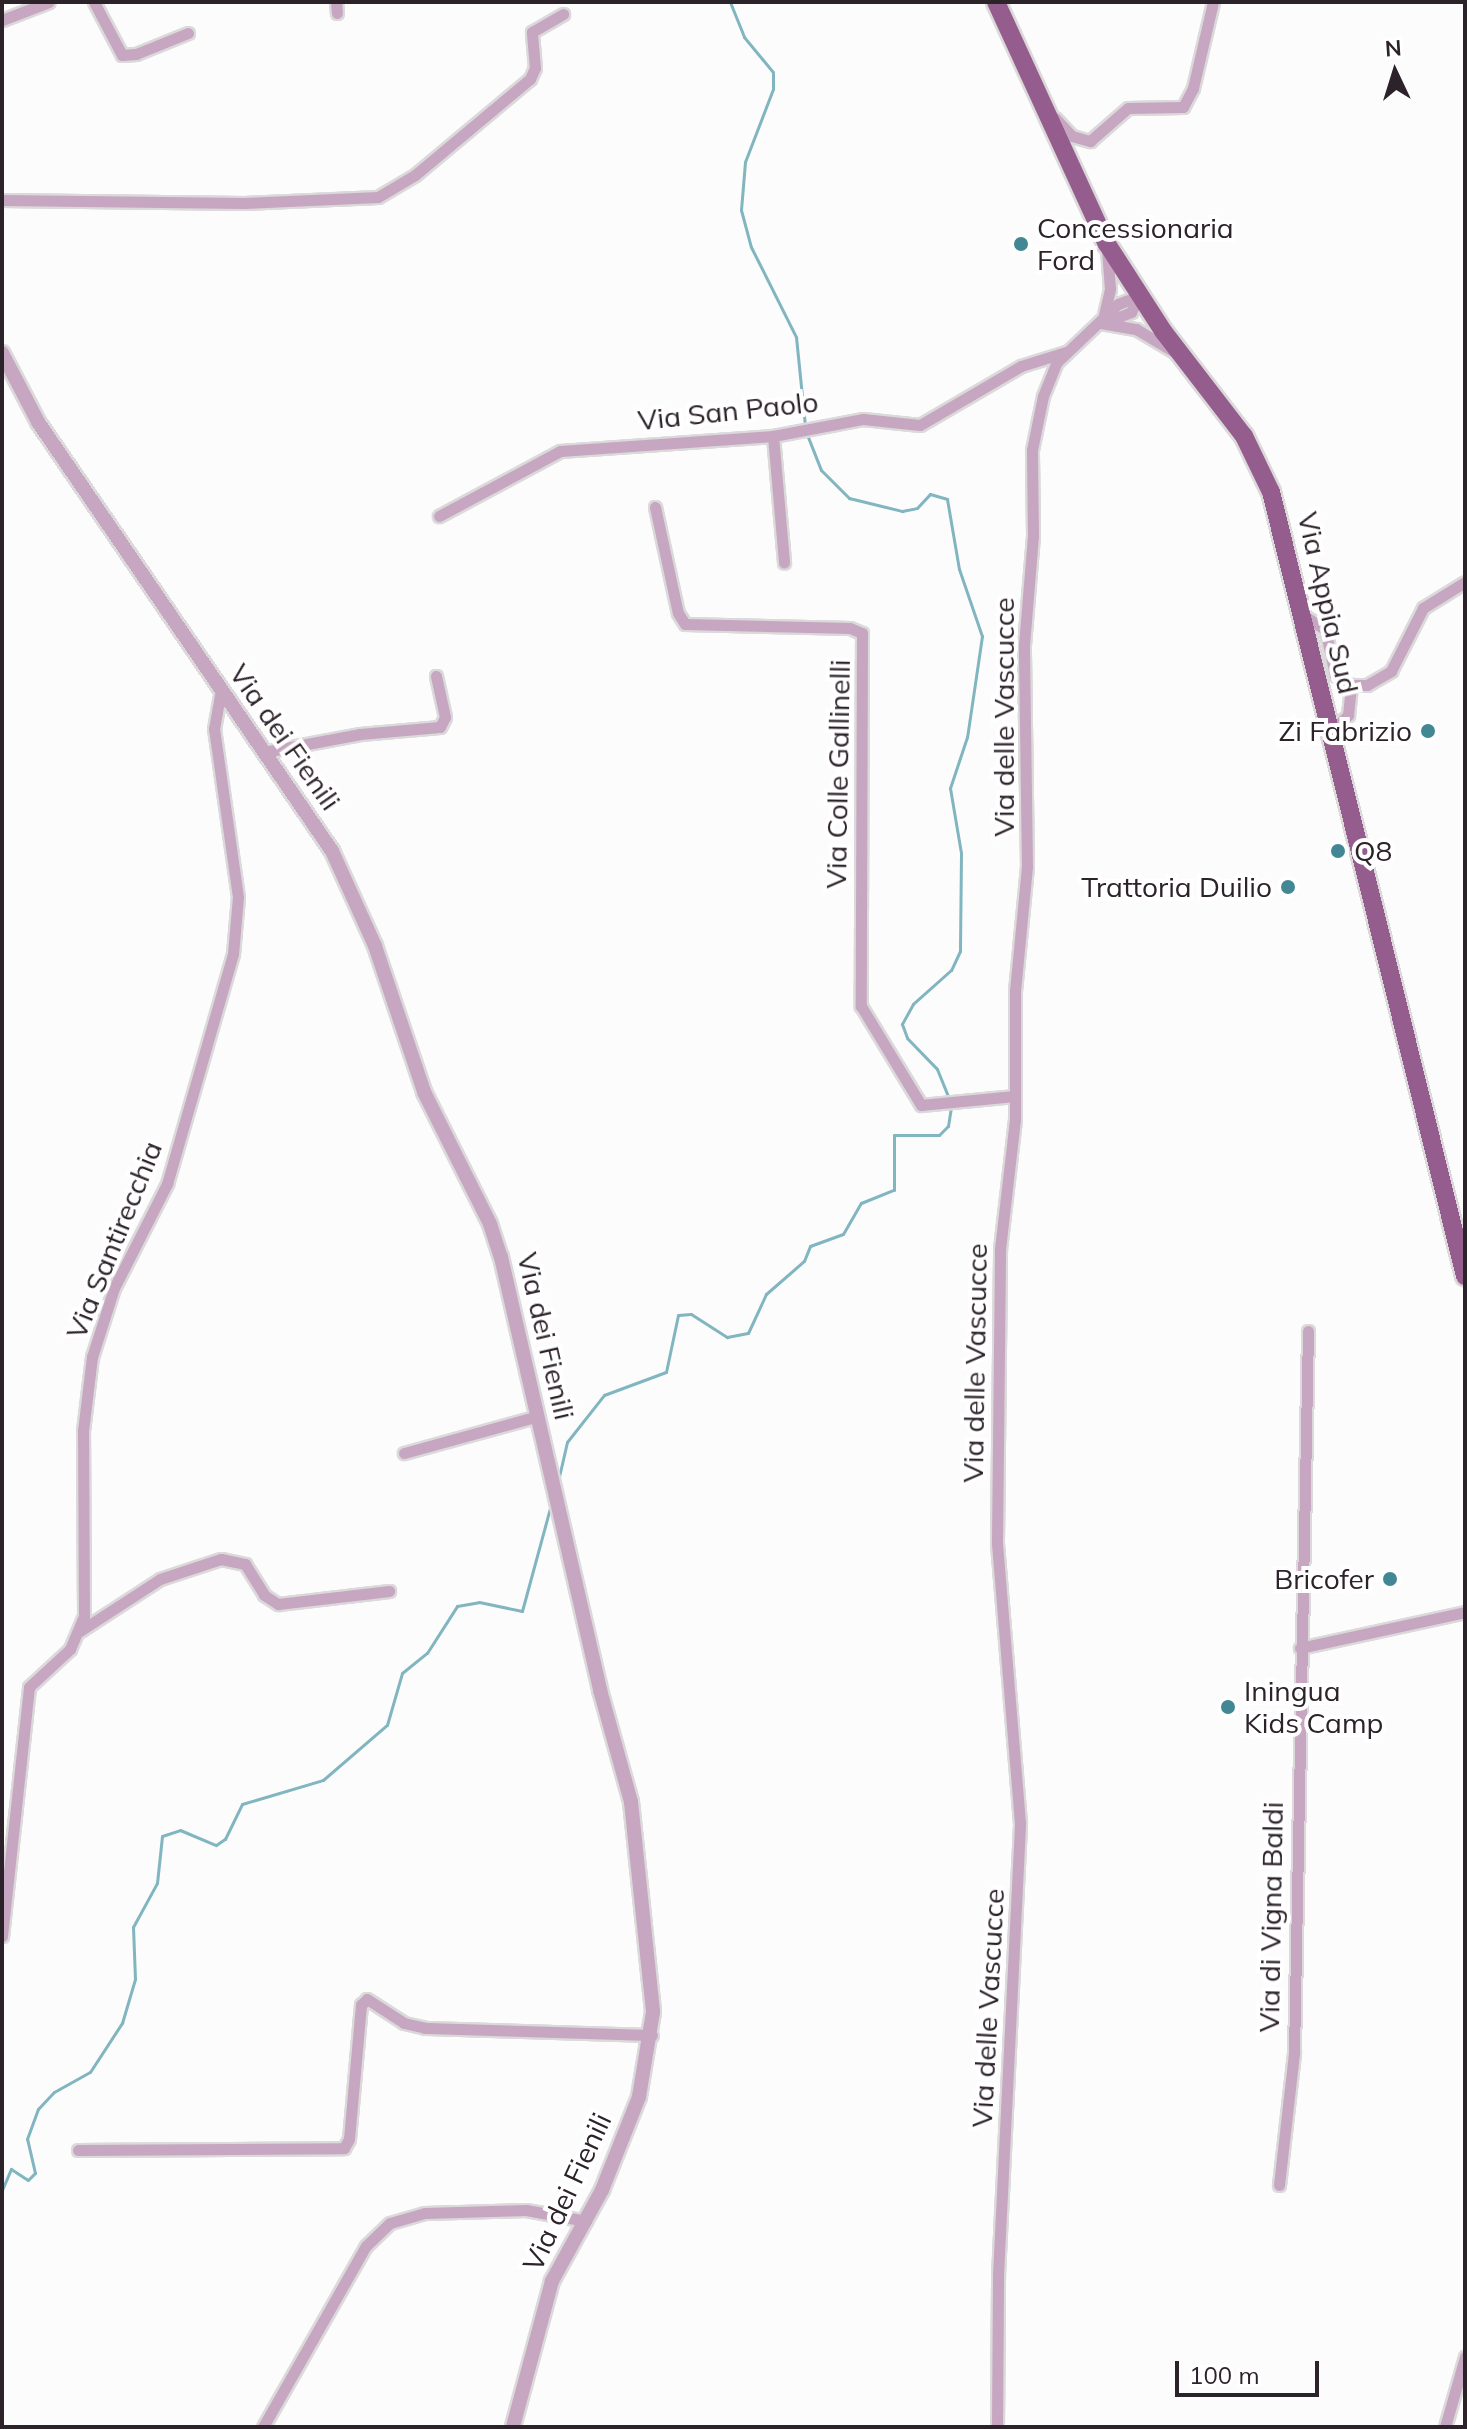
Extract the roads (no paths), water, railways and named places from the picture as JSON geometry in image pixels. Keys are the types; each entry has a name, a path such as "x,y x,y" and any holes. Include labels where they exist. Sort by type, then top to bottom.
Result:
{"main road":[{"name":"Via Appia Sud","path":"996,2 1107,244 1180,355 1226,410 1262,468 1304,616 1465,1276"}],"street":[{"path":"2,20 49,2"},
{"path":"94,2 122,55 188,33"},
{"path":"1037,91 1066,131 1084,141 1097,139 1134,106 1180,109 1191,95 1213,2"},
{"path":"2,200 244,203 378,197 415,175 530,79 535,68 532,32 563,14"},
{"path":"1107,244 1109,295 1101,323 1136,329 1180,355"},
{"name":"Via delle Vascucce","path":"997,2427 998,2275 1020,1837 1017,1748 996,1529 1000,1249 1015,1096 1015,991 1027,867 1024,637 1033,542 1032,446 1047,383 1066,352 1101,323 1121,301 1139,296"},
{"name":"Via San Paolo","path":"439,516 560,451 773,436 867,418 920,425 1021,366 1066,352"},
{"name":"Via dei Fienili","path":"2,353 38,422 341,869 377,951 421,1085 493,1229 603,1701 633,1810 651,1971 652,2035 639,2097 586,2221 552,2281 513,2427"},
{"path":"773,436 784,563"},
{"name":"Via Colle Gallinelli","path":"655,507 678,613 685,624 853,628 862,633 860,997 865,1015 919,1103 938,1106 1015,1096"},
{"path":"1304,616 1323,626 1333,673 1351,685 1371,684 1386,676 1419,612 1465,582"},
{"path":"264,752 368,733 440,727 445,717 436,676"},
{"path":"1330,732 1348,715 1351,685"},
{"name":"Via Santirecchia","path":"80,1631 83,1431 89,1367 111,1295 165,1189 233,954 238,901 215,734 221,691"},
{"name":"Via di Vigna Baldi","path":"1279,2185 1294,2053 1308,1331"},
{"path":"404,1453 538,1416"},
{"path":"2,1936 29,1687 67,1652 80,1631 160,1579 221,1559 245,1564 264,1595 278,1604 389,1591"},
{"path":"1300,1648 1465,1612"},
{"path":"78,2150 344,2148 350,2135 361,2005 367,1999 404,2023 429,2029 652,2035"},
{"path":"263,2427 366,2246 390,2223 425,2213 526,2210 586,2221"},
{"path":"1445,2427 1465,2357"}],"waterway":[{"path":"730,2 744,37 773,72 773,89 745,162 741,210 751,247 796,337 805,425"},
{"path":"806,432 821,470 849,498 902,511 917,508 930,494 947,499 959,569 982,636 967,737 950,788 961,853 960,951 951,970 913,1004 902,1024 907,1038 937,1069 949,1099"},
{"path":"558,1481 567,1442 604,1395 666,1372 678,1315 691,1314 727,1337 748,1333 766,1294 804,1261 810,1246 843,1234 861,1203 894,1190 894,1135 939,1135 948,1126 951,1107"},
{"path":"2,2190 11,2169 28,2180 35,2173 27,2139 38,2109 54,2092 90,2072 122,2023 135,1979 133,1927 157,1883 162,1836 180,1830 216,1845 225,1839 242,1804 323,1780 387,1725 402,1673 427,1653 457,1606 479,1602 522,1611 551,1504"}],"place":[{"name":"Concessionaria Ford","path":"1021,244"},
{"name":"Zi Fabrizio","path":"1428,731"},
{"name":"Q8","path":"1338,851"},
{"name":"Trattoria Duilio","path":"1288,887"},
{"name":"Bricofer","path":"1390,1579"},
{"name":"Iningua Kids Camp","path":"1228,1707"}]}
